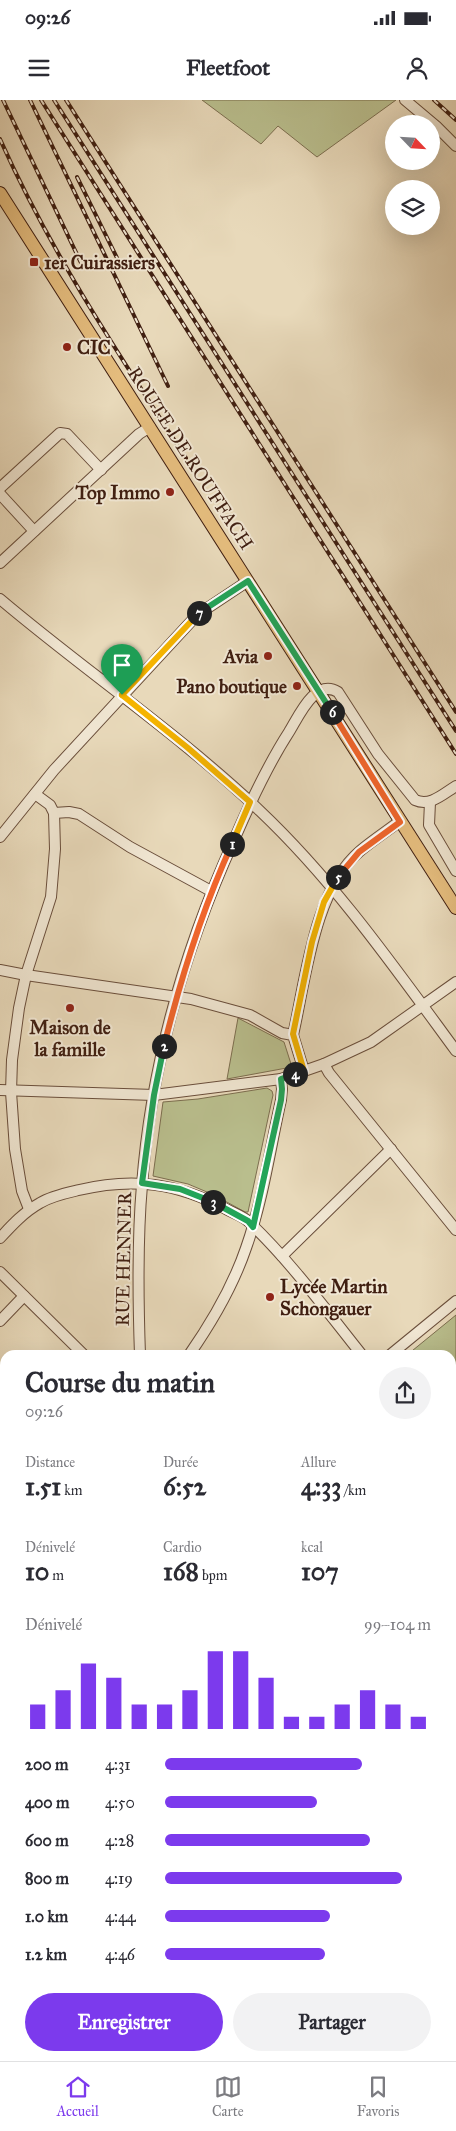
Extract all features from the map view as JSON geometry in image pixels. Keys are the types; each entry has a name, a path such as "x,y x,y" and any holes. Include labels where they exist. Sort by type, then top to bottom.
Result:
{"main road":[{"name":"ROUTE DE ROUFFACH","path":"0,193 456,908"}],"street":[{"path":"405,100 456,146"},
{"path":"0,563 140,434 150,427"},
{"path":"0,488 60,433 67,434 101,470"},
{"path":"0,494 34,531"},
{"path":"0,837 122,695 197,615 248,581"},
{"path":"0,599 50,642 122,695 188,748 250,802 343,900 456,1051"},
{"path":"319,692 331,688 338,692 378,754 407,793 419,802 430,802 455,786"},
{"name":"RUE HENNER","path":"140,1350 138,1301 142,1183 154,1095 188,956 211,891 250,802 283,742 311,698 319,692"},
{"path":"29,1210 22,1191 5,1091 26,975 51,897 55,849 54,814 50,806 35,794"},
{"path":"430,802 428,825 456,871"},
{"path":"54,814 69,812 79,814 130,847 211,891"},
{"path":"304,1071 293,1034 312,942 324,902 359,852 400,822"},
{"path":"0,970 177,997 250,1015 282,1033 293,1034"},
{"path":"5,1091 154,1095 281,1079 324,1064 371,1042 456,982"},
{"path":"324,1064 456,1230"},
{"path":"192,1350 221,1303 245,1250 253,1227 281,1100 281,1079"},
{"path":"282,1256 391,1149"},
{"path":"0,1238 29,1210 42,1201 68,1192 127,1182 180,1189 205,1198 248,1221 282,1256 358,1350"},
{"path":"0,1272 79,1350"},
{"path":"0,1321 24,1296"},
{"path":"396,1350 456,1301"}],"green space":[{"path":"202,100 396,100 317,157 278,126 261,144"},
{"path":"238,1018 284,1042 292,1067 227,1079"},
{"path":"267,1088 272,1091 273,1095 248,1212 188,1184 153,1176 163,1102 198,1099"},
{"path":"456,1315 456,1350 413,1350"}],"railway":[{"path":"3,100 83,267"},
{"path":"30,100 168,386"},
{"path":"41,100 456,754"},
{"path":"54,100 456,731"},
{"path":"66,100 456,712"},
{"path":"434,100 456,120"},
{"path":"0,139 63,262 186,458"},
{"path":"77,177 122,268"}],"place":[{"name":"1er Cuirassiers","path":"34,262"},
{"name":"CIC","path":"67,347"},
{"name":"Top Immo","path":"170,492"},
{"name":"Avia","path":"268,656"},
{"name":"Pano boutique","path":"297,686"},
{"name":"Maison de la famille","path":"70,1008"},
{"name":"Lycée Martin Schongauer","path":"270,1297"}],"route":[{"path":"248,581 400,822 359,852 338,877 324,902 312,942 293,1034 294,1044 304,1071 281,1079 281,1100 253,1227 248,1221 205,1198 180,1189 142,1183 154,1095 188,956 211,891 250,802 188,748 122,695 197,615 248,581"}]}
